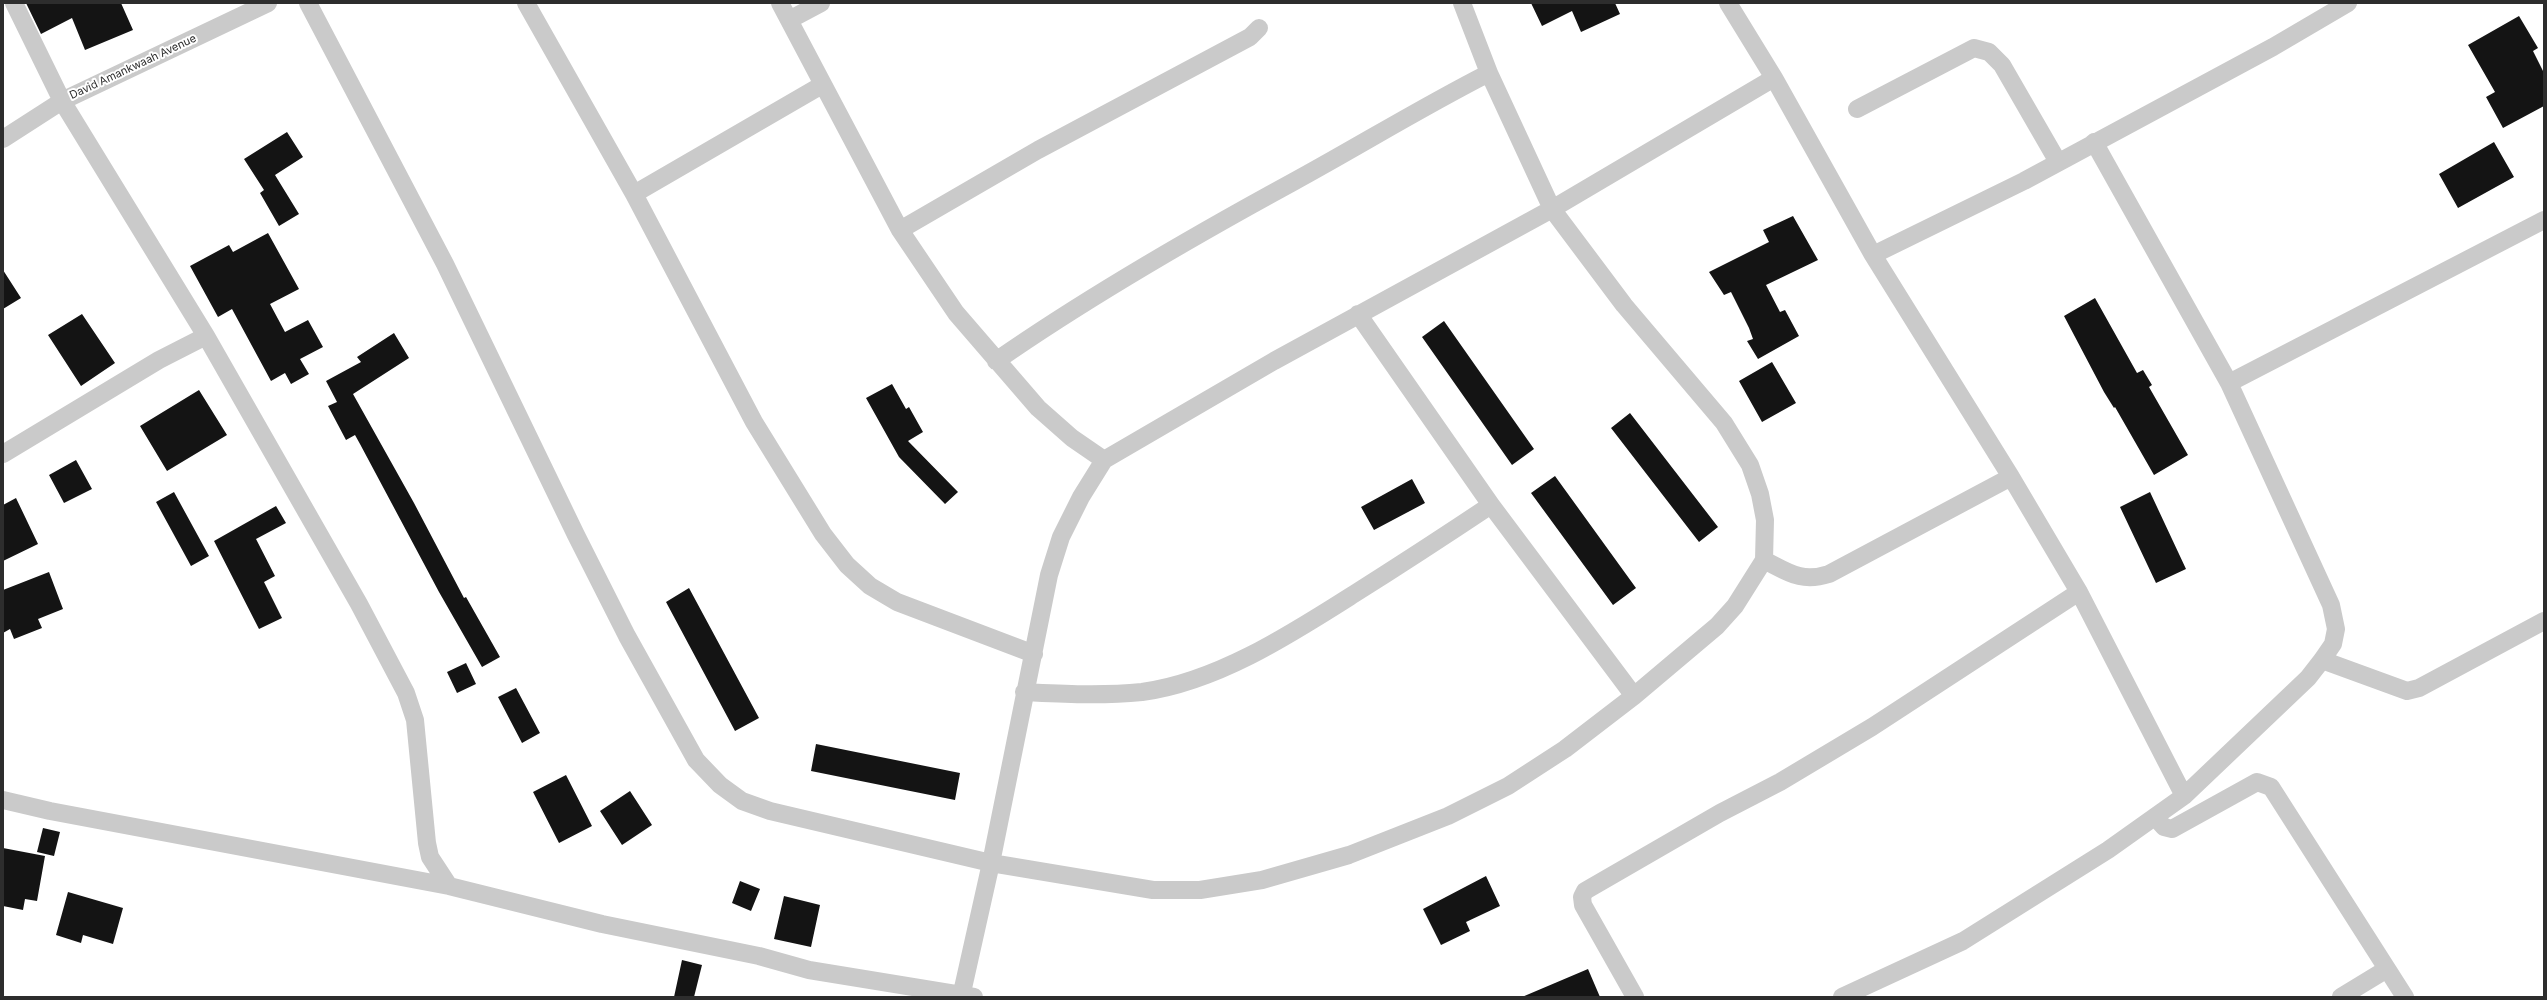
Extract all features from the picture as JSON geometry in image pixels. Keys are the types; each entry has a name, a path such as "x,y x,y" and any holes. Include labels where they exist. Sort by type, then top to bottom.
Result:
{"street":[{"path":"14,3 62,101 206,336 359,604 409,700 415,720 427,843 430,857 449,886"},
{"name":"David Amankwaah Avenue","path":"3,139 62,101 268,3"},
{"path":"308,3 445,264 607,595 696,760 720,785 742,801 770,811 991,863 1153,890 1200,890 1262,880 1349,855 1448,816 1520,778 1564,749 1634,696 1717,626 1735,606 1764,560 1765,520 1760,494 1750,465 1737,441 1624,305 1552,209 1489,74 1462,3"},
{"path":"526,3 634,194 754,422 823,534 847,565 870,586 897,602 1034,654"},
{"path":"780,3 900,230 956,313 1038,408 1072,438 1104,460"},
{"path":"789,20 821,3"},
{"path":"1728,3 1774,78 1873,255 2011,477 2079,592 2184,796"},
{"path":"1873,255 1927,230 2058,162 2273,47 2327,8 2348,3"},
{"path":"900,230 1038,150 1250,37 1259,28"},
{"path":"1857,109 1974,48 1989,52 2002,65 2058,162"},
{"path":"996,361 1102,290 1154,259 1372,135 1489,74"},
{"path":"3,800 66,814 449,886 602,924 759,956 808,970 966,996 1024,692 1034,654 1049,575 1061,537 1081,496 1104,460 1138,438 1358,314 1552,209 1774,78"},
{"path":"634,194 822,85"},
{"path":"1842,997 1963,941 2108,850 2155,817 2184,796 2308,678 2333,644 2336,629 2331,605 2228,384 2094,142"},
{"path":"2228,384 2544,220"},
{"path":"1358,314 1491,505 1634,696"},
{"path":"3,454 159,360 206,336"},
{"path":"1764,560 1797,577 1814,579 1829,574 2011,477"},
{"path":"1024,692 1094,695 1143,692 1182,682 1225,667 1275,642 1315,618 1491,505"},
{"path":"1635,997 1583,906 1582,897 1584,891 1720,813 1780,782 1872,728 2079,592"},
{"path":"2322,660 2407,691 2419,688 2544,621"},
{"path":"2155,817 2164,826 2172,829 2257,782 2271,787 2405,997"},
{"path":"2340,997 2387,969"}],"building":[{"path":"26,3 121,3 133,30 85,50 72,18 41,34"},
{"path":"1531,3 1615,3 1620,14 1581,32 1572,11 1542,26"},
{"path":"2519,16 2538,48 2533,51 2544,73 2544,106 2503,128 2486,97 2495,92 2468,45"},
{"path":"287,132 303,157 275,175 299,214 279,226 260,193 264,190 244,159"},
{"path":"2494,142 2514,177 2458,208 2439,174"},
{"path":"1793,216 1818,260 1766,285 1780,312 1785,310 1799,336 1758,359 1747,341 1753,339 1731,292 1724,295 1709,272 1769,242 1763,230"},
{"path":"268,233 299,289 270,304 285,332 308,320 323,347 300,359 309,374 291,384 285,373 271,381 232,309 218,317 190,266 229,245 233,252"},
{"path":"3,270 21,298 3,309"},
{"path":"2095,298 2137,373 2143,370 2152,385 2149,387 2188,455 2154,475 2115,407 2114,408 2104,392 2064,316"},
{"path":"82,314 115,363 81,386 48,335"},
{"path":"1444,321 1534,449 1512,465 1422,337"},
{"path":"394,333 409,358 353,394 414,503 464,598 466,597 500,657 482,667 439,592 355,435 346,440 328,406 337,402 326,381 361,362 357,357"},
{"path":"1772,362 1796,403 1762,422 1739,381"},
{"path":"892,384 906,409 909,407 923,432 908,441 958,492 945,504 899,457 866,398"},
{"path":"199,390 227,435 167,471 140,426"},
{"path":"1630,413 1718,527 1699,542 1611,428"},
{"path":"76,460 92,489 64,503 49,475"},
{"path":"1555,476 1636,588 1613,605 1531,493"},
{"path":"1412,479 1425,503 1374,530 1361,507"},
{"path":"174,492 209,556 191,566 156,502"},
{"path":"2150,492 2186,569 2156,583 2120,507"},
{"path":"16,498 38,544 3,561 3,505"},
{"path":"276,506 286,523 256,539 275,576 264,582 282,618 259,629 214,541"},
{"path":"49,572 63,609 38,619 42,628 14,639 10,629 3,633 3,590"},
{"path":"689,588 759,718 735,731 666,602"},
{"path":"466,663 476,684 457,693 447,672"},
{"path":"516,688 540,733 522,743 498,697"},
{"path":"816,744 960,773 955,800 811,771"},
{"path":"566,775 592,826 559,843 533,792"},
{"path":"630,791 652,825 622,845 600,811"},
{"path":"43,828 60,832 54,856 37,852"},
{"path":"3,848 45,856 37,901 25,899 23,910 3,906"},
{"path":"1486,876 1500,906 1466,922 1470,931 1441,945 1423,909"},
{"path":"740,881 760,889 751,911 732,903"},
{"path":"68,892 123,908 113,944 83,935 81,943 56,935"},
{"path":"784,896 820,905 811,947 774,939"},
{"path":"682,960 702,965 694,997 674,997"},
{"path":"1588,969 1600,997 1522,997"}]}
